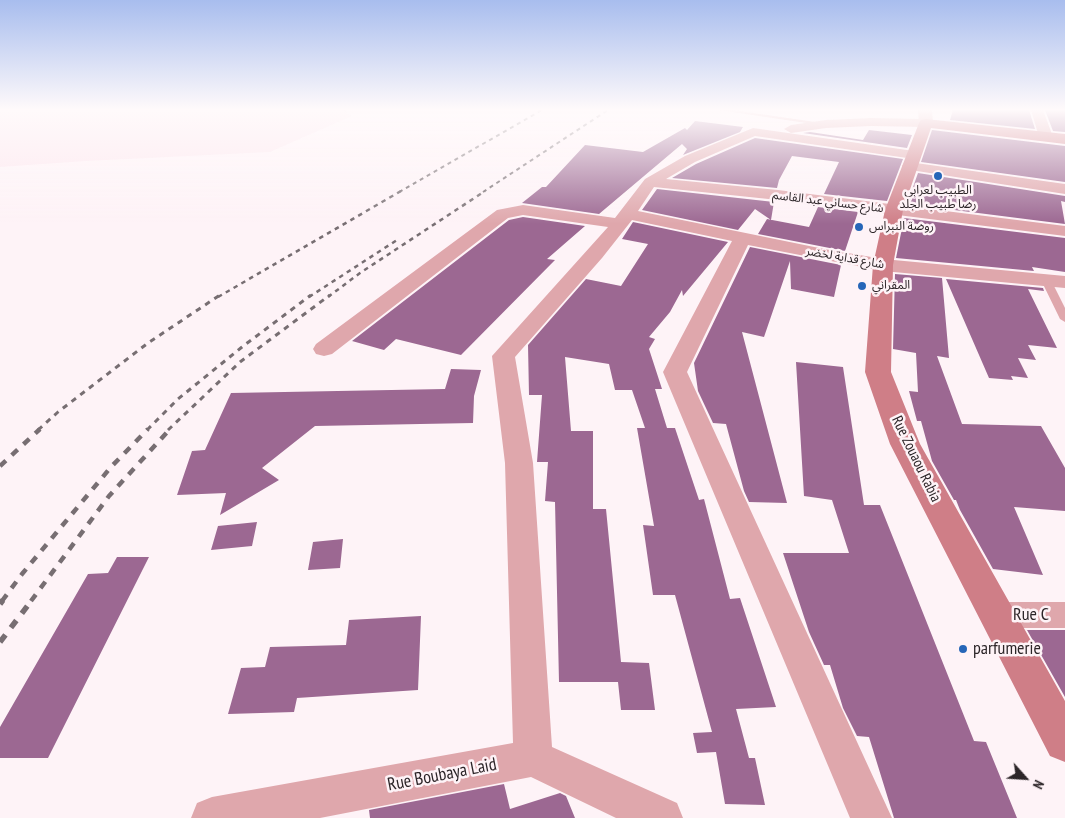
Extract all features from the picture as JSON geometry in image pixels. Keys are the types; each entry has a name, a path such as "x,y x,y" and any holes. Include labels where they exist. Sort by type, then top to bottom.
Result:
{"main road":[{"name":"Rue Zouaou Rabia","path":"915,148 894,210 883,265 878,372 905,444 1065,742"}],"street":[{"path":"662,818 533,758 519,463 503,356 624,219 650,182 690,158 714,148"},
{"path":"845,148 1065,189"},
{"name":"شارع حساني عبد القاسم","path":"650,182 778,195 1065,230"},
{"name":"شارع قداية لخضر","path":"324,349 503,214 523,210 624,219 743,237 824,255 883,265 1065,282"},
{"path":"743,237 675,372 871,818"},
{"name":"Rue C","path":"997,615 1065,615"},
{"name":"Rue Boubaya Laid","path":"221,818 533,758"}],"lane":[{"path":"1046,280 1065,319"}],"shaded area":[{"path":"0,148 279,148 270,152 0,167"}],"building":[{"path":"582,148 611,148 643,152 650,148 677,148 599,214 522,203 542,187 546,187"},
{"path":"686,148 700,148 683,155"},
{"path":"732,148 827,148 903,159 887,201 824,194 839,162 792,156 779,180 777,188 672,178 696,164"},
{"path":"926,148 1065,148 1065,182 921,162"},
{"path":"918,173 1065,196 1065,202 1061,201 1065,224 907,204"},
{"path":"657,189 774,202 771,220 755,209 738,230 642,210"},
{"path":"818,207 858,212 845,251 758,234 767,219 809,227"},
{"path":"523,217 585,226 547,259 555,260 461,355 396,339 384,350 352,341 509,220"},
{"path":"904,218 1065,238 1065,272 1032,267 1034,271 896,258"},
{"path":"633,222 728,242 683,296 682,290 670,312 649,337 655,339 649,349 662,389 655,389 667,428 675,428 699,500 704,499 730,599 740,598 776,707 736,709 749,758 755,758 765,805 725,804 716,752 697,753 693,733 712,732 675,595 653,595 643,525 654,526 637,428 645,428 632,390 615,390 609,364 565,357 571,431 593,431 593,509 606,509 621,662 649,663 655,710 621,710 618,682 559,682 555,502 545,501 548,462 537,462 542,395 529,395 528,345 586,279 621,286 648,244 622,239"},
{"path":"750,247 841,265 834,297 791,289 790,261 764,337 742,332 787,503 749,502 744,491 726,424 713,423 698,391 694,363"},
{"path":"895,274 942,278 949,358 937,356 962,424 1041,426 1065,468 1065,511 1014,507 1043,575 993,569 956,500 954,500 932,461 921,421 917,421 909,391 918,392 916,353 893,349"},
{"path":"946,279 1043,288 1044,291 1028,289 1057,348 1028,345 1036,360 1018,358 1028,378 1011,376 1013,380 989,378"},
{"path":"796,362 843,367 864,505 880,505 974,741 986,742 1017,818 894,818 869,737 857,736 843,708 830,665 824,665 809,632 783,553 849,553 832,500 804,496"},
{"path":"451,369 481,370 474,396 473,423 315,426 262,468 279,480 220,515 226,493 177,495 192,451 205,450 231,393 445,389"},
{"path":"257,522 252,546 211,550 218,526"},
{"path":"343,539 340,568 308,570 313,542"},
{"path":"117,557 149,557 48,758 0,758 0,727 88,574 108,573"},
{"path":"421,616 418,690 297,698 294,712 228,714 241,668 265,667 270,647 346,645 349,620"},
{"path":"1027,630 1065,630 1065,697"},
{"path":"504,784 510,809 560,793 566,796 575,818 370,818 369,810"}],"railway":[{"path":"399,192 475,148"},
{"path":"483,192 550,148"},
{"path":"218,297 401,191"},
{"path":"328,297 360,273 485,191"},
{"path":"309,297 397,240"},
{"path":"38,430 58,412 148,343 220,295"},
{"path":"148,429 178,399 242,347 311,295"},
{"path":"168,430 240,362 330,295"},
{"path":"0,466 40,429"},
{"path":"2,601 22,574 111,467 148,429"},
{"path":"31,601 109,496 170,429"},
{"path":"0,604 3,600"},
{"path":"0,642 32,600"}],"place":[{"name":"الطبيب لعرابي رضا طبيب الجلد","path":"938,176"},
{"name":"روضة النبراس","path":"859,227"},
{"name":"المقراني","path":"862,286"},
{"name":"parfumerie","path":"963,649"}]}
